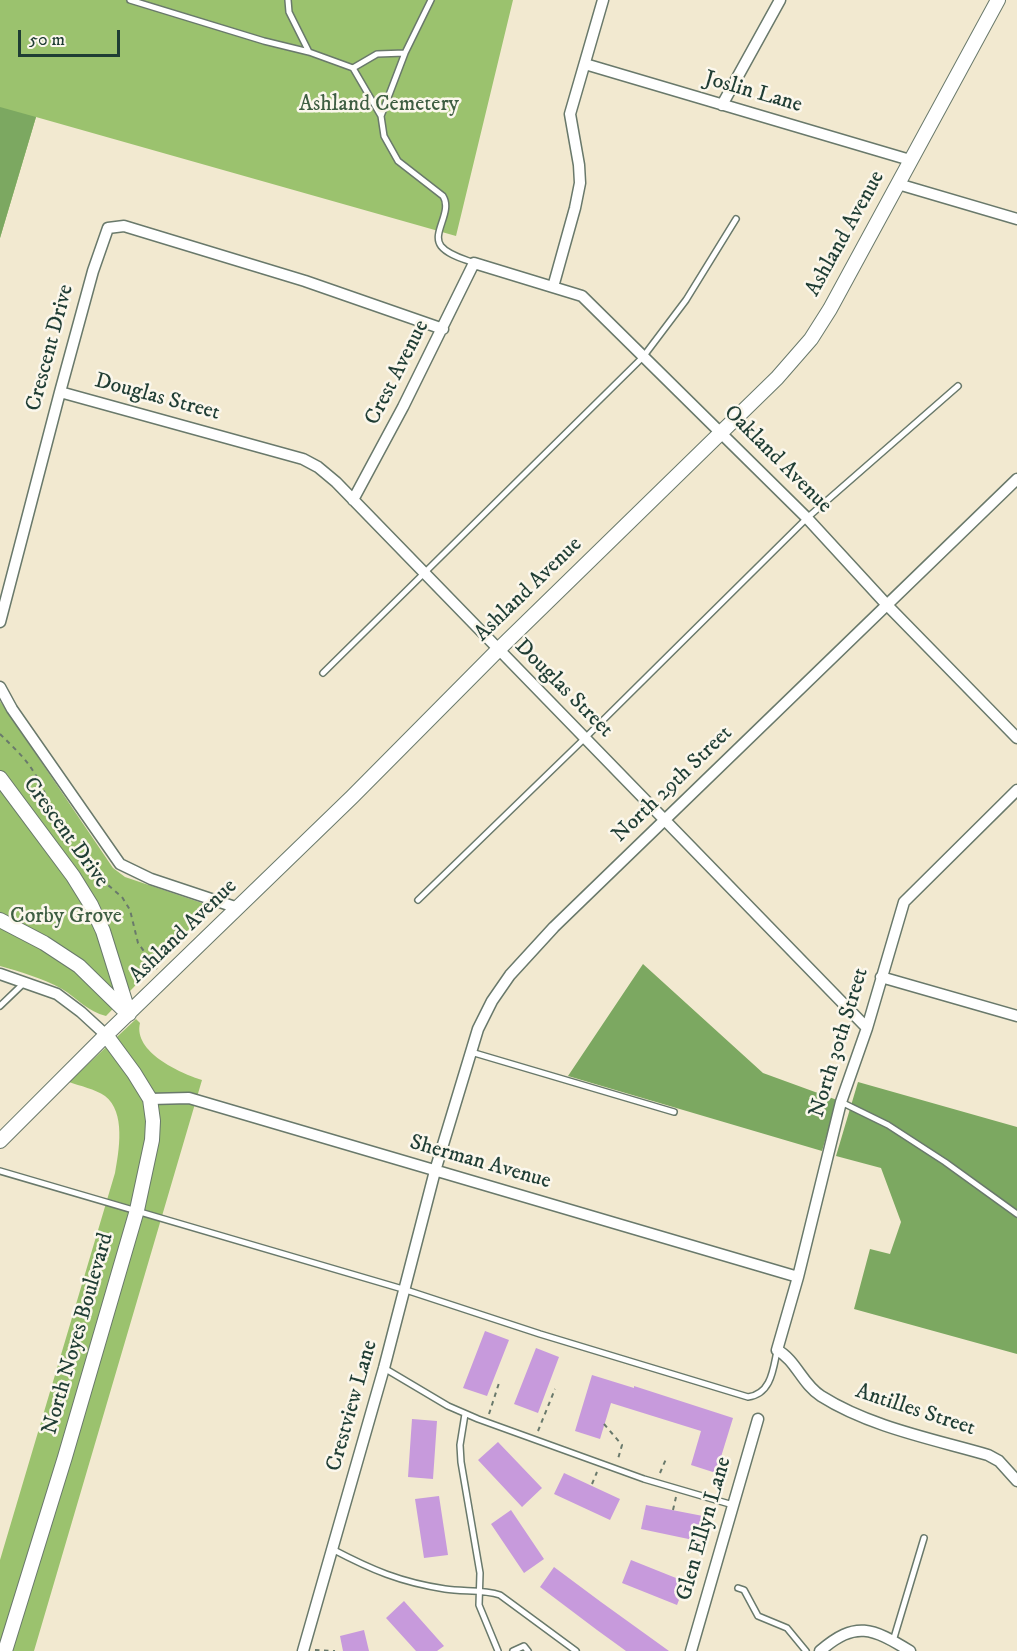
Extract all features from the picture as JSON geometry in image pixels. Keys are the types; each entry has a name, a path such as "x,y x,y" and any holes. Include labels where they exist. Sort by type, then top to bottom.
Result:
{"street":[{"path":"553,287 580,183 570,114 603,0"},
{"path":"722,105 780,0"},
{"name":"Ashland Avenue","path":"0,1141 777,378 811,339 830,309 998,0"},
{"name":"Joslin Lane","path":"585,64 910,159"},
{"path":"898,184 1017,219"},
{"name":"Crescent Drive","path":"0,622 93,270 108,228 124,226 443,328"},
{"name":"Oakland Avenue","path":"474,263 582,296 807,518 887,605 1017,738"},
{"name":"Crest Avenue","path":"353,500 443,328 474,263"},
{"name":"Douglas Street","path":"60,392 303,459 318,467 353,500 867,1028"},
{"name":"North 29th Street","path":"435,1171 478,1029 492,1001 510,975 554,927 1017,479"},
{"name":"Crescent Drive","path":"0,687 120,864 151,879 238,908"},
{"name":"Crescent Drive","path":"0,778 73,876 91,904 103,931 129,1014"},
{"name":"North 30th Street","path":"777,1350 798,1278 841,1102 867,1028 904,902 1017,790"},
{"path":"0,920 44,943 79,966 129,1014"},
{"path":"0,974 57,994 106,1035"},
{"path":"881,977 1017,1016"},
{"name":"North Noyes Boulevard","path":"5,1651 65,1457 137,1210 152,1140 153,1121 150,1099 106,1035"},
{"name":"Sherman Avenue","path":"150,1099 189,1098 798,1278"},
{"name":"Crestview Lane","path":"303,1650 406,1290 435,1171"},
{"name":"Antilles Street","path":"777,1350 788,1356 802,1380 817,1394 848,1412 987,1455 999,1461 1017,1481"},
{"name":"Glen Ellyn Lane","path":"691,1651 758,1419"},
{"path":"819,1651 836,1638 852,1631 867,1630 884,1635 895,1644 910,1651"}],"lane":[{"path":"130,0 264,41 309,52 352,68 381,116 384,136 398,161 442,196 445,201 447,207 438,239 440,245 450,253 474,263"},
{"path":"288,0 289,12 309,52"},
{"path":"381,116 405,53 431,0"},
{"path":"352,68 377,54 405,53"},
{"path":"323,673 644,357 686,300 736,219"},
{"path":"418,900 807,518 958,386"},
{"path":"0,1006 26,982"},
{"path":"470,1051 674,1112"},
{"path":"841,1102 888,1125 945,1162 1017,1214"},
{"path":"0,1171 406,1290 540,1334 748,1396 757,1396 764,1391 771,1376 777,1350"},
{"path":"384,1368 465,1414 616,1469 733,1505"},
{"path":"465,1414 461,1439 461,1462 480,1573 479,1605 498,1651"},
{"path":"895,1644 924,1538"},
{"path":"332,1549 370,1569 413,1584 500,1595 576,1651"},
{"path":"738,1588 744,1590 758,1616 787,1628 806,1651"},
{"path":"513,1651 524,1646 528,1651"}],"path":[{"path":"0,734 29,765 58,828 70,848"},
{"path":"76,858 122,897 130,910 138,943 165,979"},
{"path":"486,1422 499,1383"},
{"path":"534,1440 555,1389"},
{"path":"604,1424 622,1445 616,1469"},
{"path":"657,1482 666,1459"},
{"path":"592,1484 600,1463"},
{"path":"303,1650 335,1651"}],"green space":[{"name":"Ashland Cemetery","path":"0,0 513,0 456,236 36,117 0,238"},
{"path":"0,107 36,117 0,238"},
{"name":"Corby Grove","path":"0,701 113,868 125,877 202,903 208,910 106,1016 88,1008 54,985 0,966"},
{"path":"643,964 763,1073 837,1100 822,1151 568,1076"},
{"path":"136,1019 140,1023 140,1033 144,1043 151,1052 171,1067 202,1080 34,1651 0,1651 0,1560 115,1173 118,1154 118,1122 112,1103 101,1094 69,1082"},
{"path":"858,1082 1017,1127 1017,1354 854,1309 870,1249 890,1254 901,1222 881,1168 836,1156"}],"building":[{"path":"485,1331 509,1340 487,1396 463,1388"},
{"path":"536,1348 559,1357 538,1413 514,1404"},
{"path":"592,1375 733,1418 716,1473 691,1465 701,1431 611,1403 600,1439 575,1431"},
{"path":"412,1419 437,1421 433,1479 408,1477"},
{"path":"498,1442 542,1488 522,1507 478,1460"},
{"path":"564,1473 620,1499 610,1520 554,1494"},
{"path":"439,1496 448,1555 424,1558 415,1499"},
{"path":"646,1505 703,1516 698,1541 641,1529"},
{"path":"511,1510 544,1559 524,1573 491,1524"},
{"path":"631,1560 686,1582 677,1605 622,1583"},
{"path":"554,1567 669,1651 626,1651 597,1630 540,1587"},
{"path":"404,1601 444,1646 437,1651 416,1651 386,1618"},
{"path":"364,1630 369,1651 343,1651 340,1636"}]}
